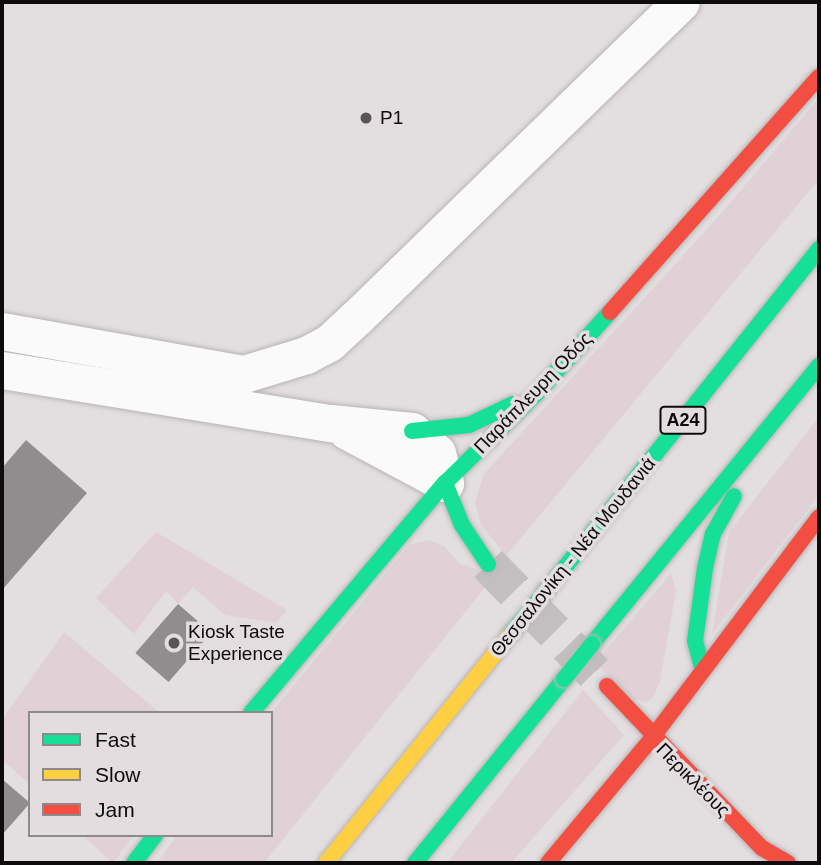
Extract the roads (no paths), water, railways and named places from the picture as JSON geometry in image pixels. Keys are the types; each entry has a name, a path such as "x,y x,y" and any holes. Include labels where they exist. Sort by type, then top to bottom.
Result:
{"main road":[{"name":"Παράπλευρη Οδός","path":"253,711 445,483 537,393 819,77"},
{"name":"Θεσσαλονίκη - Νέα Μουδανιά","path":"326,863 819,249"},
{"path":"415,863 819,366"},
{"path":"702,667 695,640 713,534 727,506 819,376"},
{"path":"412,431 469,425 537,393"},
{"path":"445,483 462,525 488,564"},
{"path":"548,863 652,738 702,667 819,517"},
{"name":"Περικλέους","path":"607,686 652,738 762,848 788,863"},
{"path":"134,863 154,837"}],"street":[{"path":"2,331 244,374 306,355 329,343 356,318 681,2"},
{"path":"2,370 331,423 412,431 437,453 445,483"},
{"path":"331,423 445,483"}],"tunnel":[{"path":"488,564 603,682"}],"place":[{"name":"P1","path":"366,118"},
{"name":"Kiosk Taste Experience","path":"174,643"}]}
